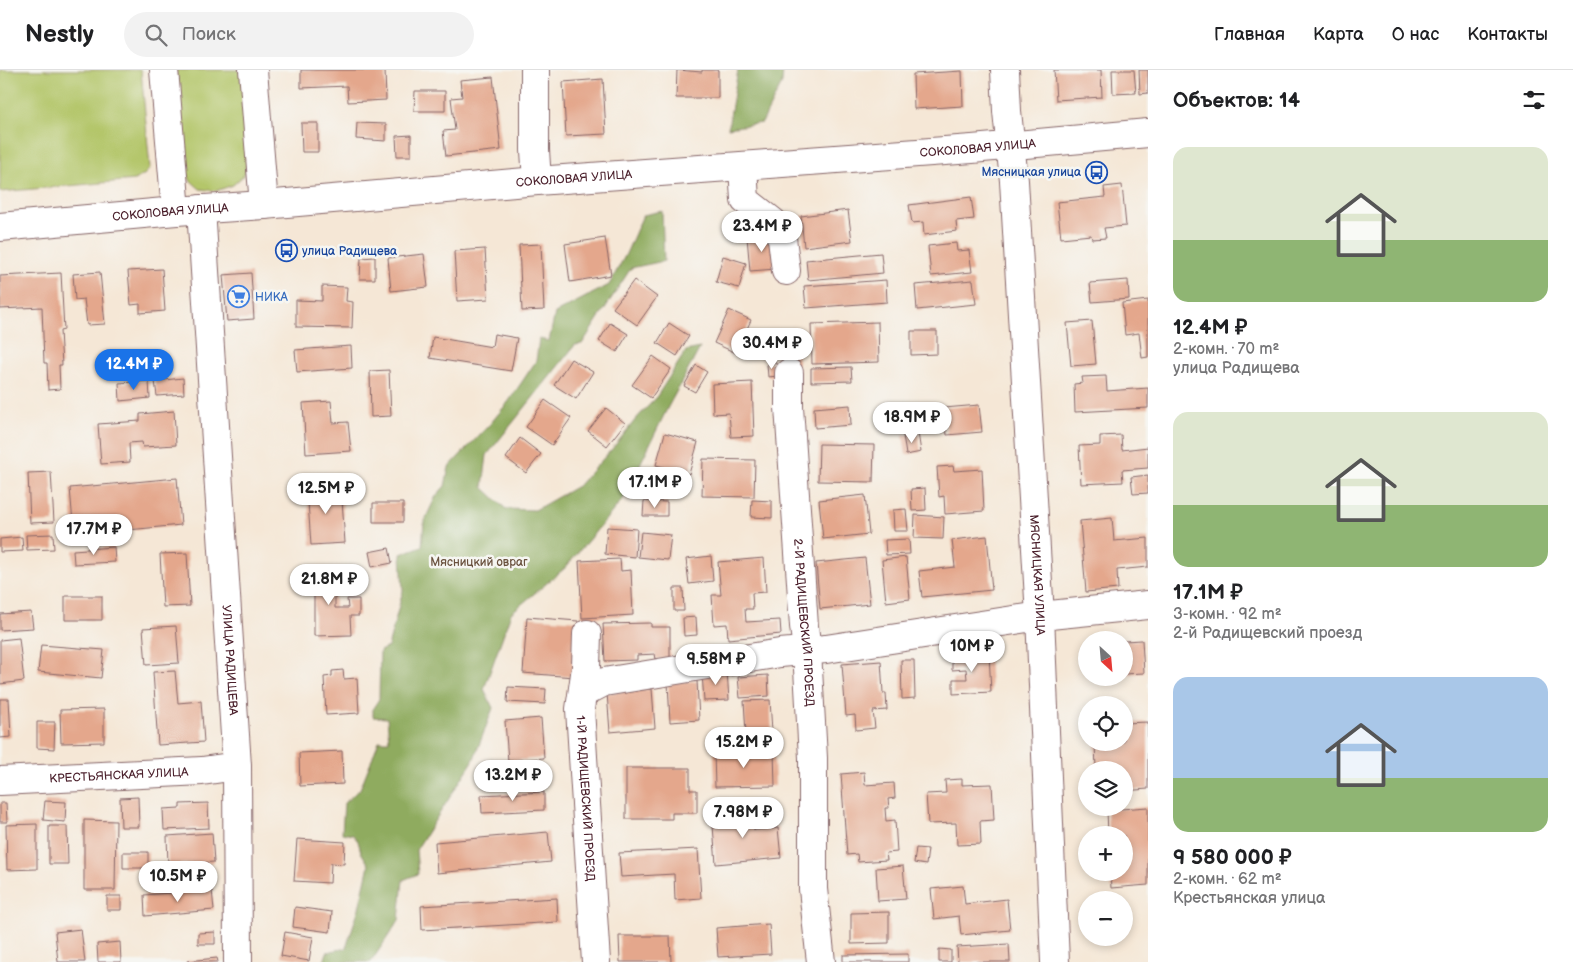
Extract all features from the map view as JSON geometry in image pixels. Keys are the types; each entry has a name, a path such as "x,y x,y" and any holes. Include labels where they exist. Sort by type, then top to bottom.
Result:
{"street":[{"name":"УЛИЦА РАДИЩЕВА","path":"164,70 188,210 237,766 238,962"},
{"path":"253,70 264,205"},
{"path":"535,70 535,150 538,180"},
{"name":"МЯСНИЦКАЯ УЛИЦА","path":"1005,70 1014,181 1040,616 1055,962"},
{"name":"СОКОЛОВАЯ УЛИЦА","path":"0,227 538,180 743,166 1148,133"},
{"path":"743,166 745,200 773,222 782,238 786,271"},
{"name":"2-Й РАДИЩЕВСКИЙ ПРОЕЗД","path":"789,373 790,427 813,758 813,889 821,962"},
{"path":"583,693 604,682 780,653 807,652 1040,616 1148,605"},
{"name":"1-Й РАДИЩЕВСКИЙ ПРОЕЗД","path":"587,634 586,668 580,710 596,962"},
{"name":"КРЕСТЬЯНСКАЯ УЛИЦА","path":"0,781 202,772 237,766"}],"green space":[{"path":"0,70 141,70 150,168 145,174 135,180 0,192"},
{"path":"176,70 241,70 249,157 244,175 233,185 216,191 200,189 190,180 185,169"},
{"path":"738,70 783,70 782,83 762,123 728,128"},
{"name":"Мясницкий овраг","path":"662,211 664,261 631,268 582,344 575,345 487,455 483,487 506,509 535,510 579,485 655,399 686,351 700,348 668,407 623,499 565,568 511,613 484,689 493,708 473,761 416,850 418,874 403,880 399,920 371,962 324,962 327,952 346,948 359,908 369,865 361,852 358,841 353,835 342,833 344,803 360,789 379,741 389,741 387,718 373,717 373,708 379,699 380,651 388,647 403,591 401,554 422,546 424,522 436,496 445,486 449,467 509,401 536,361 539,339 549,341 555,313 609,285 626,254 643,215"}],"building":[{"path":"301,70 385,70 386,100 348,102 347,86 301,88"},
{"path":"677,70 702,72 702,70 718,70 718,98 676,98"},
{"path":"1054,70 1101,70 1102,97 1056,100"},
{"path":"1112,70 1134,70 1136,93 1113,94"},
{"path":"1139,70 1148,70 1148,93 1140,94"},
{"path":"962,71 963,106 914,109 913,74"},
{"path":"493,77 501,150 446,156 443,131 455,130 451,98 462,97 460,80"},
{"path":"603,79 606,134 566,136 563,82"},
{"path":"415,91 445,91 445,111 414,111"},
{"path":"301,123 318,123 318,152 302,152"},
{"path":"357,123 386,124 386,141 356,139"},
{"path":"411,135 411,156 397,156 396,136"},
{"path":"1122,185 1126,226 1104,228 1106,238 1092,239 1091,235 1061,238 1057,202 1105,197 1104,187"},
{"path":"971,197 974,219 956,221 957,231 924,235 923,222 912,223 909,205"},
{"path":"848,210 852,241 804,247 801,216"},
{"path":"774,235 776,269 750,271 747,237"},
{"path":"605,238 611,275 570,282 565,244"},
{"path":"956,243 957,251 969,250 972,272 931,276 928,246"},
{"path":"541,244 544,310 522,311 519,245"},
{"path":"485,249 488,299 457,301 454,251"},
{"path":"881,253 883,273 808,280 806,260"},
{"path":"424,254 428,287 391,291 388,258"},
{"path":"723,256 746,263 739,288 716,282"},
{"path":"375,257 375,279 360,279 361,258"},
{"path":"162,269 165,311 140,313 140,304 131,305 128,271"},
{"path":"100,272 105,324 87,325 84,299 75,300 73,274"},
{"path":"61,273 64,330 60,331 62,365 59,365 60,389 48,390 47,363 44,363 42,307 0,309 0,276"},
{"name":"НИКА","path":"251,273 254,319 227,321 223,275"},
{"path":"634,280 657,297 637,325 613,308"},
{"path":"886,280 887,302 806,308 804,286"},
{"path":"973,280 976,304 917,310 915,285"},
{"path":"1128,280 1129,299 1092,302 1090,283"},
{"path":"322,286 347,287 346,301 353,302 352,328 296,327 296,300 322,301"},
{"path":"1148,300 1148,357 1142,358 1139,333 1125,335 1122,303"},
{"path":"729,310 751,320 736,353 714,343"},
{"path":"1092,321 1096,364 1071,366 1067,323"},
{"path":"878,322 879,362 812,364 811,324"},
{"path":"610,323 628,334 617,352 599,341"},
{"path":"669,323 689,336 677,356 657,343"},
{"path":"796,330 798,364 783,364 781,331"},
{"path":"911,331 937,331 937,354 911,355"},
{"path":"494,334 517,338 511,371 430,358 433,337 492,347"},
{"path":"351,346 352,368 297,372 295,350"},
{"path":"653,356 671,369 651,398 632,385"},
{"path":"571,359 593,372 576,399 554,385"},
{"path":"776,363 778,376 768,377 767,364"},
{"path":"696,365 707,372 695,392 684,386"},
{"path":"851,367 852,381 811,382 811,368"},
{"path":"389,370 391,416 371,417 370,371"},
{"path":"1106,376 1107,391 1148,388 1148,408 1075,412 1074,384 1083,383 1082,377"},
{"path":"183,378 184,394 157,396 155,381"},
{"path":"149,381 150,398 120,401 119,383"},
{"path":"752,382 754,436 731,437 729,413 713,414 712,384"},
{"path":"545,400 571,418 552,445 526,427"},
{"path":"331,401 333,423 348,422 351,451 306,454 303,403"},
{"path":"850,405 851,425 815,428 814,408"},
{"path":"979,405 982,432 947,435 944,408"},
{"path":"606,408 625,423 607,446 588,431"},
{"path":"174,411 176,445 143,447 142,442 129,443 130,462 101,464 98,424 140,421 140,414"},
{"path":"665,433 698,442 689,474 656,465"},
{"path":"918,433 921,452 906,455 903,435"},
{"path":"1121,435 1122,450 1148,447 1148,468 1122,470 1123,482 1081,484 1079,446 1100,445 1100,436"},
{"path":"520,438 541,454 526,473 506,458"},
{"path":"819,444 874,445 873,482 818,481"},
{"path":"703,459 755,460 754,497 702,496"},
{"path":"953,466 954,471 982,469 984,511 945,514 944,496 939,497 937,467"},
{"path":"51,472 54,522 30,523 28,473"},
{"path":"1148,475 1148,493 1133,494 1131,477"},
{"path":"177,478 181,525 74,535 70,488"},
{"path":"341,485 345,543 311,545 307,487"},
{"path":"925,488 926,510 912,511 911,489"},
{"path":"865,495 869,534 823,539 819,500"},
{"path":"752,500 772,501 772,518 751,517"},
{"path":"644,501 667,502 667,516 643,516"},
{"path":"373,503 403,503 403,522 373,522"},
{"path":"906,509 908,531 894,531 893,510"},
{"path":"915,515 944,517 943,539 914,538"},
{"path":"1112,518 1114,541 1148,538 1148,567 1117,570 1118,589 1086,592 1080,521"},
{"path":"607,527 637,529 635,557 605,554"},
{"path":"641,532 671,535 668,560 638,557"},
{"path":"53,534 54,549 27,550 26,535"},
{"path":"987,536 992,590 922,597 919,571 955,567 952,540"},
{"path":"22,537 23,551 0,552 0,539"},
{"path":"909,539 910,554 886,555 885,540"},
{"path":"114,547 115,562 74,564 73,550"},
{"path":"389,548 392,563 372,567 369,552"},
{"path":"187,553 190,606 163,607 160,554"},
{"path":"711,556 713,581 689,584 686,559"},
{"path":"906,557 910,599 886,602 882,560"},
{"path":"764,558 766,592 752,593 753,609 745,609 746,622 780,620 781,634 728,639 727,624 714,625 712,595 721,595 718,562"},
{"path":"865,558 870,604 820,609 816,563"},
{"path":"620,559 621,571 631,570 633,615 582,618 579,561"},
{"path":"300,573 335,573 335,608 348,608 347,599 359,599 359,616 350,616 351,635 314,636 314,588 300,589"},
{"path":"674,588 683,588 684,611 674,611"},
{"path":"65,596 102,596 102,620 65,620"},
{"path":"31,612 33,628 0,630 0,614"},
{"path":"527,617 578,621 574,677 523,673"},
{"path":"696,617 697,635 684,636 683,618"},
{"path":"651,623 651,627 670,627 670,658 656,659 655,654 637,655 637,660 605,661 603,624"},
{"path":"176,626 179,663 146,665 143,628"},
{"path":"19,638 24,681 0,684 0,640"},
{"path":"1133,640 1142,640 1144,673 1133,674"},
{"path":"41,645 104,650 101,678 38,672"},
{"path":"989,653 991,692 953,694 953,679 967,679 966,669 952,670 952,655"},
{"path":"901,660 914,660 915,698 902,699"},
{"path":"881,661 883,693 886,693 887,710 873,711 875,728 856,730 855,715 846,716 842,664"},
{"path":"343,670 344,679 357,678 359,713 326,715 324,677 332,676 332,671"},
{"path":"175,671 178,703 201,701 204,742 158,745 153,672"},
{"path":"727,671 729,700 704,701 702,673"},
{"path":"768,675 769,696 740,698 738,677"},
{"path":"697,681 699,720 670,722 668,682"},
{"path":"508,687 546,689 545,704 507,702"},
{"path":"652,689 655,728 610,732 607,693"},
{"path":"0,699 9,699 11,737 0,738"},
{"path":"770,700 772,732 746,733 744,701"},
{"path":"104,709 104,742 61,743 60,710"},
{"path":"541,718 544,758 508,761 505,721"},
{"path":"37,722 55,722 54,749 37,748"},
{"path":"1148,722 1148,789 1133,790 1133,761 1096,761 1095,751 1133,751 1133,723"},
{"path":"342,751 343,784 300,786 299,753"},
{"path":"774,751 775,786 715,787 714,752"},
{"path":"626,768 690,768 690,790 697,790 697,813 672,813 672,819 626,819"},
{"path":"864,772 865,785 894,783 895,798 888,799 889,808 885,808 886,821 895,820 897,852 886,853 887,860 858,862 857,854 847,855 841,774"},
{"path":"962,779 962,785 992,784 994,820 980,821 981,844 957,845 956,823 928,824 926,794 946,793 945,780"},
{"path":"544,792 544,810 482,813 481,795"},
{"path":"138,797 139,827 121,827 120,798"},
{"path":"45,801 66,802 65,822 43,820"},
{"path":"0,803 6,803 7,822 0,822"},
{"path":"208,803 209,828 164,830 163,809 180,808 180,804"},
{"path":"1148,807 1148,885 1111,888 1111,881 1133,881 1133,826 1108,826 1107,816 1133,816 1133,808"},
{"path":"752,809 754,830 778,828 781,858 716,864 712,813"},
{"path":"84,820 116,821 115,890 84,890"},
{"path":"37,824 37,869 7,870 6,825"},
{"path":"49,826 67,826 68,864 49,864"},
{"path":"548,832 551,862 437,873 435,842"},
{"path":"212,833 214,862 168,865 167,836"},
{"path":"297,839 345,842 344,864 331,863 330,883 294,881"},
{"path":"916,848 928,849 926,865 914,863"},
{"path":"698,849 701,898 675,900 674,874 621,877 619,853"},
{"path":"123,852 148,852 148,868 123,868"},
{"path":"903,866 906,899 878,901 876,868"},
{"path":"963,886 965,904 1007,899 1010,930 961,935 959,916 934,919 931,889"},
{"path":"212,890 214,910 145,916 144,895"},
{"path":"107,896 121,896 121,910 107,910"},
{"path":"557,898 558,922 422,930 421,906"},
{"path":"295,907 332,912 330,932 293,927"},
{"path":"889,912 889,943 851,944 851,913"},
{"path":"769,924 771,954 718,957 716,928"},
{"path":"81,929 85,962 58,962 55,932"},
{"path":"215,932 215,944 198,944 198,933"},
{"path":"285,932 313,937 309,961 281,956"},
{"path":"619,936 670,936 671,962 620,962"},
{"path":"120,942 121,962 98,962 97,944"},
{"path":"1009,944 1010,962 958,962 957,947"},
{"path":"939,949 951,950 951,962 939,962"},
{"path":"908,954 908,962 843,962 843,955"},
{"path":"217,958 218,962 187,962 187,961"}],"place":[{"name":"Мясницкая улица","path":"1097,172"},
{"name":"улица Радищева","path":"286,251"},
{"name":"НИКА","path":"239,297"}]}
